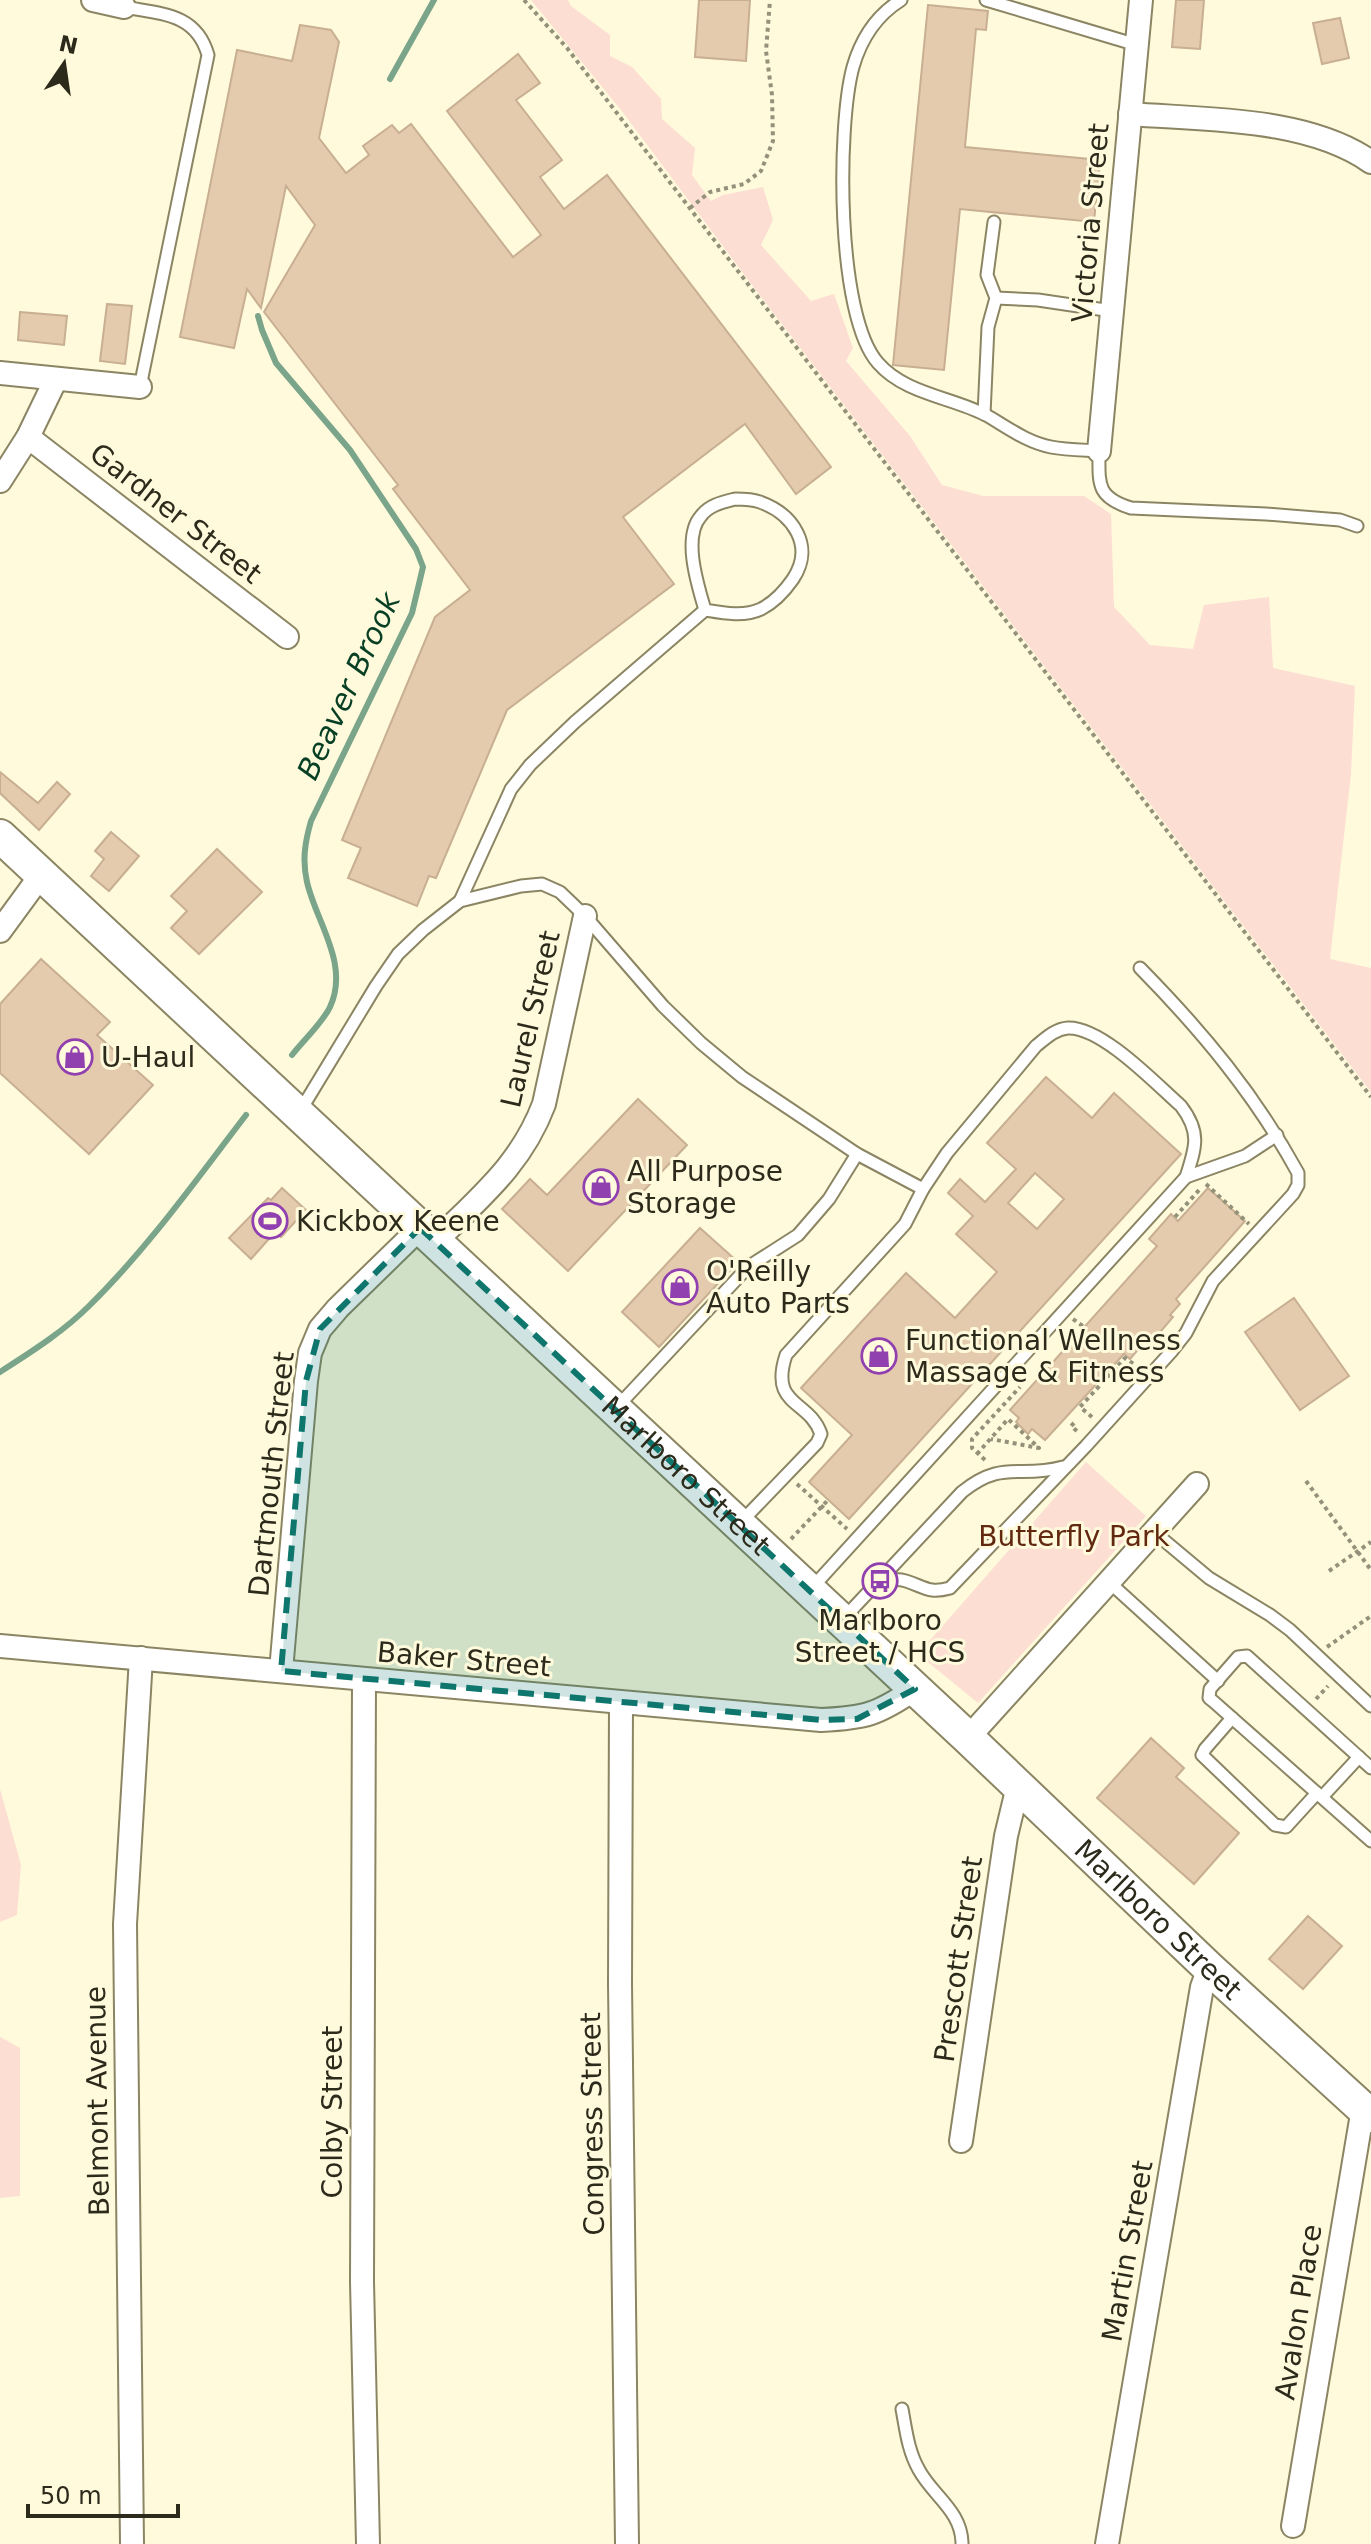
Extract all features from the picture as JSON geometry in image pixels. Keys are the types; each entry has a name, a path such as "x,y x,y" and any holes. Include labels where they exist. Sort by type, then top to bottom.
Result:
{"street":[{"path":"93,0 124,7"},
{"name":"Victoria Street","path":"1099,451 1141,0"},
{"path":"1130,114 1243,123 1304,133 1357,152 1371,162"},
{"path":"0,373 140,387"},
{"path":"0,481 28,437 56,379"},
{"name":"Gardner Street","path":"28,437 287,637"},
{"name":"Marlboro Street","path":"0,836 968,1738 1209,1968 1367,2112"},
{"path":"0,931 41,875"},
{"name":"Laurel Street","path":"428,1235 509,1168 534,1130 544,1104 585,916"},
{"name":"Dartmouth Street","path":"281,1671 310,1353 320,1329 338,1308 428,1235"},
{"path":"968,1738 1197,1484"},
{"name":"Baker Street","path":"0,1646 821,1720 857,1719 885,1709 915,1689"},
{"name":"Belmont Avenue","path":"132,2544 125,1924 141,1658"},
{"name":"Colby Street","path":"364,1680 362,2282 368,2544"},
{"name":"Congress Street","path":"621,1703 620,1983 627,2544"},
{"name":"Prescott Street","path":"961,2141 1006,1836 1018,1786"},
{"name":"Martin Street","path":"1107,2544 1202,1987 1209,1968"},
{"name":"Avalon Place","path":"1293,2526 1367,2112"}],"lane":[{"path":"901,0 885,10 868,32 854,65 846,102 845,245 855,312 864,342 877,363 898,381 984,414 1026,439 1052,447 1099,451 1099,484 1104,495 1116,503 1131,508 1340,520 1357,526"},
{"path":"986,0 1137,45"},
{"path":"124,7 178,18 193,27 203,39 208,55 140,387"},
{"path":"984,414 988,327 996,298 987,275 994,222"},
{"path":"996,298 1038,300 1112,311"},
{"path":"460,901 511,789 530,765 575,722 705,610 732,614 760,610 782,595 798,572 803,545 797,528 779,511 757,500 735,499 717,504 699,517 693,537 693,565 705,610"},
{"path":"298,1115 376,986 398,954 423,930 460,901 542,884 560,892 585,916 663,1006 742,1077 857,1154 923,1189"},
{"path":"880,1581 906,1581 930,1591 950,1588 1175,1347 1186,1333 1213,1281 1298,1185 1298,1173 1277,1135 1210,1043 1140,968"},
{"path":"738,1524 817,1443 821,1434 819,1426 789,1398 781,1383 786,1355 905,1224 947,1153 1036,1046 1051,1033 1066,1028 1093,1033 1181,1106 1190,1118 1196,1142 1186,1177 810,1591"},
{"path":"1186,1177 1245,1156 1277,1135"},
{"path":"614,1409 748,1267 798,1235 829,1199 857,1154"},
{"path":"841,1620 962,1492 978,1479 998,1472 1049,1471 1065,1466"},
{"path":"1154,1532 1209,1578 1290,1630 1371,1706"},
{"path":"1109,1582 1218,1681"},
{"path":"1371,1768 1247,1656 1238,1657 1210,1689 1209,1698 1371,1841"},
{"path":"1232,1718 1202,1755 1275,1825 1286,1827 1359,1757"},
{"path":"902,2409 911,2455 920,2473 958,2520 962,2544"}],"path":[{"path":"524,0 567,48 1371,1097"},
{"path":"690,208 710,192 744,184 761,171 773,141 772,95 766,51 770,0"},
{"path":"1175,1217 1205,1183 1257,1232"},
{"path":"1074,1423 1071,1426 1079,1432 1092,1417 1080,1407 1125,1358 1140,1367"},
{"path":"998,1472 977,1454 971,1445 973,1437 1020,1387"},
{"path":"977,1454 1008,1419 1039,1448 991,1439"},
{"path":"786,1474 857,1538"},
{"path":"1306,1481 1371,1570"},
{"path":"791,1539 828,1500"},
{"path":"1329,1571 1371,1542"},
{"path":"1316,1654 1371,1616"}],"highlighted area":[{"path":"420,1228 915,1689 857,1719 821,1720 281,1671 306,1381 320,1329"}],"green space":[{"path":"531,0 568,0 571,6 610,35 610,56 632,67 661,99 662,119 695,148 692,175 711,201 723,195 763,187 773,220 761,245 811,301 834,294 853,348 846,361 910,436 942,485 983,496 1084,496 1111,514 1114,607 1150,645 1193,649 1204,605 1269,597 1273,668 1355,686 1351,774 1330,959 1371,968 1371,1092 621,110"},
{"name":"Butterfly Park","path":"1086,1462 1146,1516 978,1703 918,1654"},
{"path":"0,1789 21,1865 17,1915 0,1922"},
{"path":"0,2037 20,2048 20,2196 0,2198"}],"building":[{"path":"699,0 750,0 746,61 695,57"},
{"path":"1176,0 1204,0 1200,49 1172,47"},
{"path":"928,5 988,11 986,30 976,29 965,147 1100,160 1094,222 960,209 944,370 893,365"},
{"path":"1340,18 1349,58 1322,64 1313,23"},
{"path":"300,25 331,30 339,42 319,138 346,173 369,155 363,146 392,125 399,133 411,124 513,257 541,235 447,111 518,54 540,83 516,100 562,160 540,177 564,209 607,175 831,467 796,494 745,424 623,517 674,584 507,710 436,878 429,876 417,906 348,878 361,848 342,840 435,617 470,590 393,489 398,485 264,312 315,225 286,186 261,308 247,289 234,348 180,337 237,50 292,61"},
{"path":"107,304 132,306 125,364 100,361"},
{"path":"20,312 67,316 64,345 18,340"},
{"path":"0,772 38,803 57,782 70,794 39,830 0,793"},
{"path":"111,832 139,856 109,891 91,876 104,859 95,851"},
{"path":"217,849 262,892 199,954 171,928 187,911 171,896"},
{"name":"U-Haul","path":"41,959 110,1022 97,1035 153,1085 89,1154 0,1073 0,1004"},
{"path":"1046,1077 1092,1118 1114,1093 1181,1154 849,1519 809,1482 852,1435 801,1388 906,1273 955,1318 997,1272 956,1234 973,1216 948,1193 960,1179 985,1202 1016,1169 987,1143","holes":["1035,1173 1064,1199 1037,1229 1008,1203"]},
{"name":"All Purpose Storage","path":"638,1099 687,1145 568,1271 502,1209 530,1179 547,1195"},
{"name":"Kickbox Keene","path":"282,1188 306,1210 281,1237 275,1232 251,1259 229,1238"},
{"path":"1208,1188 1245,1221 1176,1299 1180,1304 1170,1315 1173,1317 1145,1350 1141,1346 1130,1359 1124,1354 1045,1440 1032,1429 1028,1434 1010,1410 1157,1246 1149,1239 1171,1214 1178,1221"},
{"name":"O'Reilly Auto Parts","path":"700,1228 738,1262 659,1347 622,1312"},
{"path":"1294,1298 1349,1376 1300,1410 1245,1332"},
{"path":"1151,1738 1184,1768 1176,1777 1239,1833 1194,1884 1097,1798"},
{"path":"1308,1916 1342,1946 1303,1989 1269,1959"}],"waterway":[{"name":"Beaver Brook","path":"390,79 434,0"},
{"name":"Beaver Brook","path":"258,316 276,363 350,450 416,549 423,567 412,613 311,821 305,851 305,874 334,959 335,991 327,1013 292,1055"},
{"name":"Beaver Brook","path":"0,1372 68,1324 111,1284 171,1213 246,1115"}],"place":[{"name":"U-Haul","path":"75,1057"},
{"name":"All Purpose Storage","path":"601,1187"},
{"name":"Kickbox Keene","path":"270,1221"},
{"name":"O'Reilly Auto Parts","path":"680,1287"},
{"name":"Functional Wellness Massage & Fitness","path":"879,1356"},
{"name":"Marlboro Street / HCS","path":"880,1581"}]}
